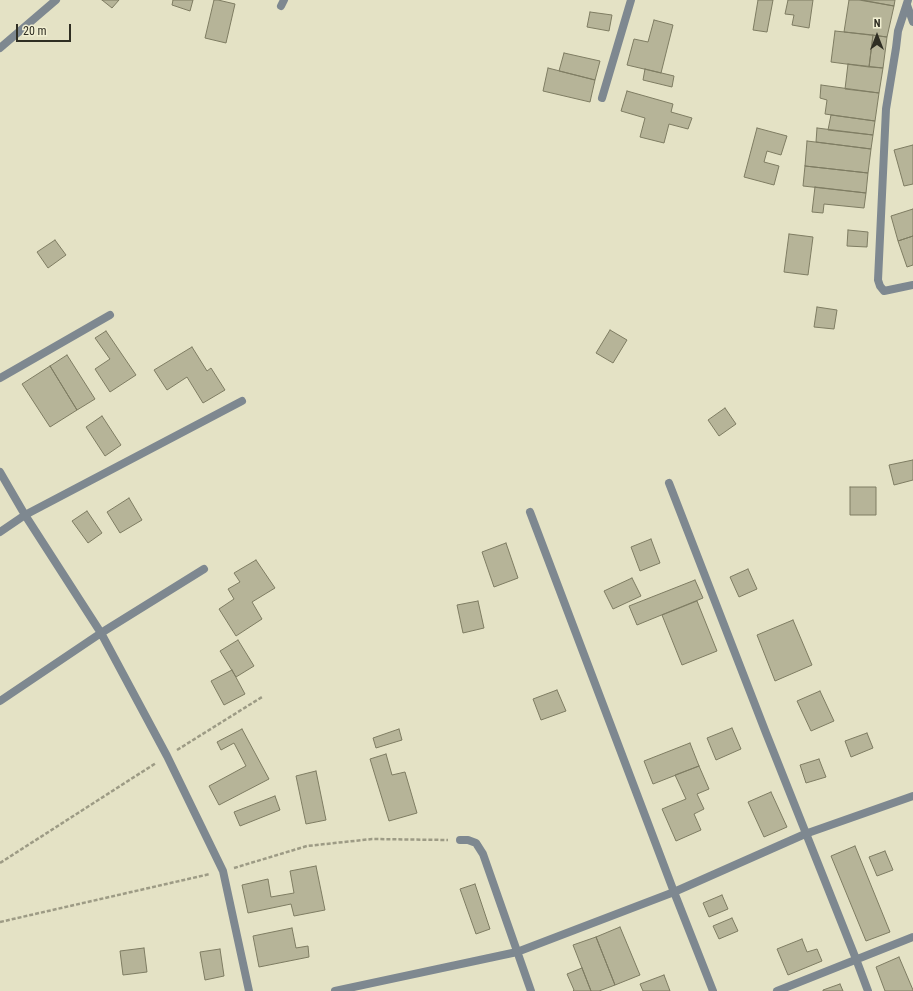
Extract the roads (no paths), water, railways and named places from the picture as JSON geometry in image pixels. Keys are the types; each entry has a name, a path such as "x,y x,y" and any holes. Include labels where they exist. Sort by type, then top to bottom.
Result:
{"street":[{"path":"0,48 56,0"},
{"path":"602,98 631,0"},
{"path":"908,2 913,22"},
{"path":"908,2 898,31 886,109 878,280 884,291 913,285"},
{"path":"0,378 110,315"},
{"path":"0,532 25,515 242,401"},
{"path":"0,472 25,515 101,633 167,756 223,871 249,991"},
{"path":"669,483 805,834 868,991"},
{"path":"530,512 713,991"},
{"path":"0,701 101,633 204,569"},
{"path":"335,991 517,952 674,892 805,834 913,796"},
{"path":"460,840 468,840 476,843 483,854 531,991"},
{"path":"777,991 913,936"}]}
